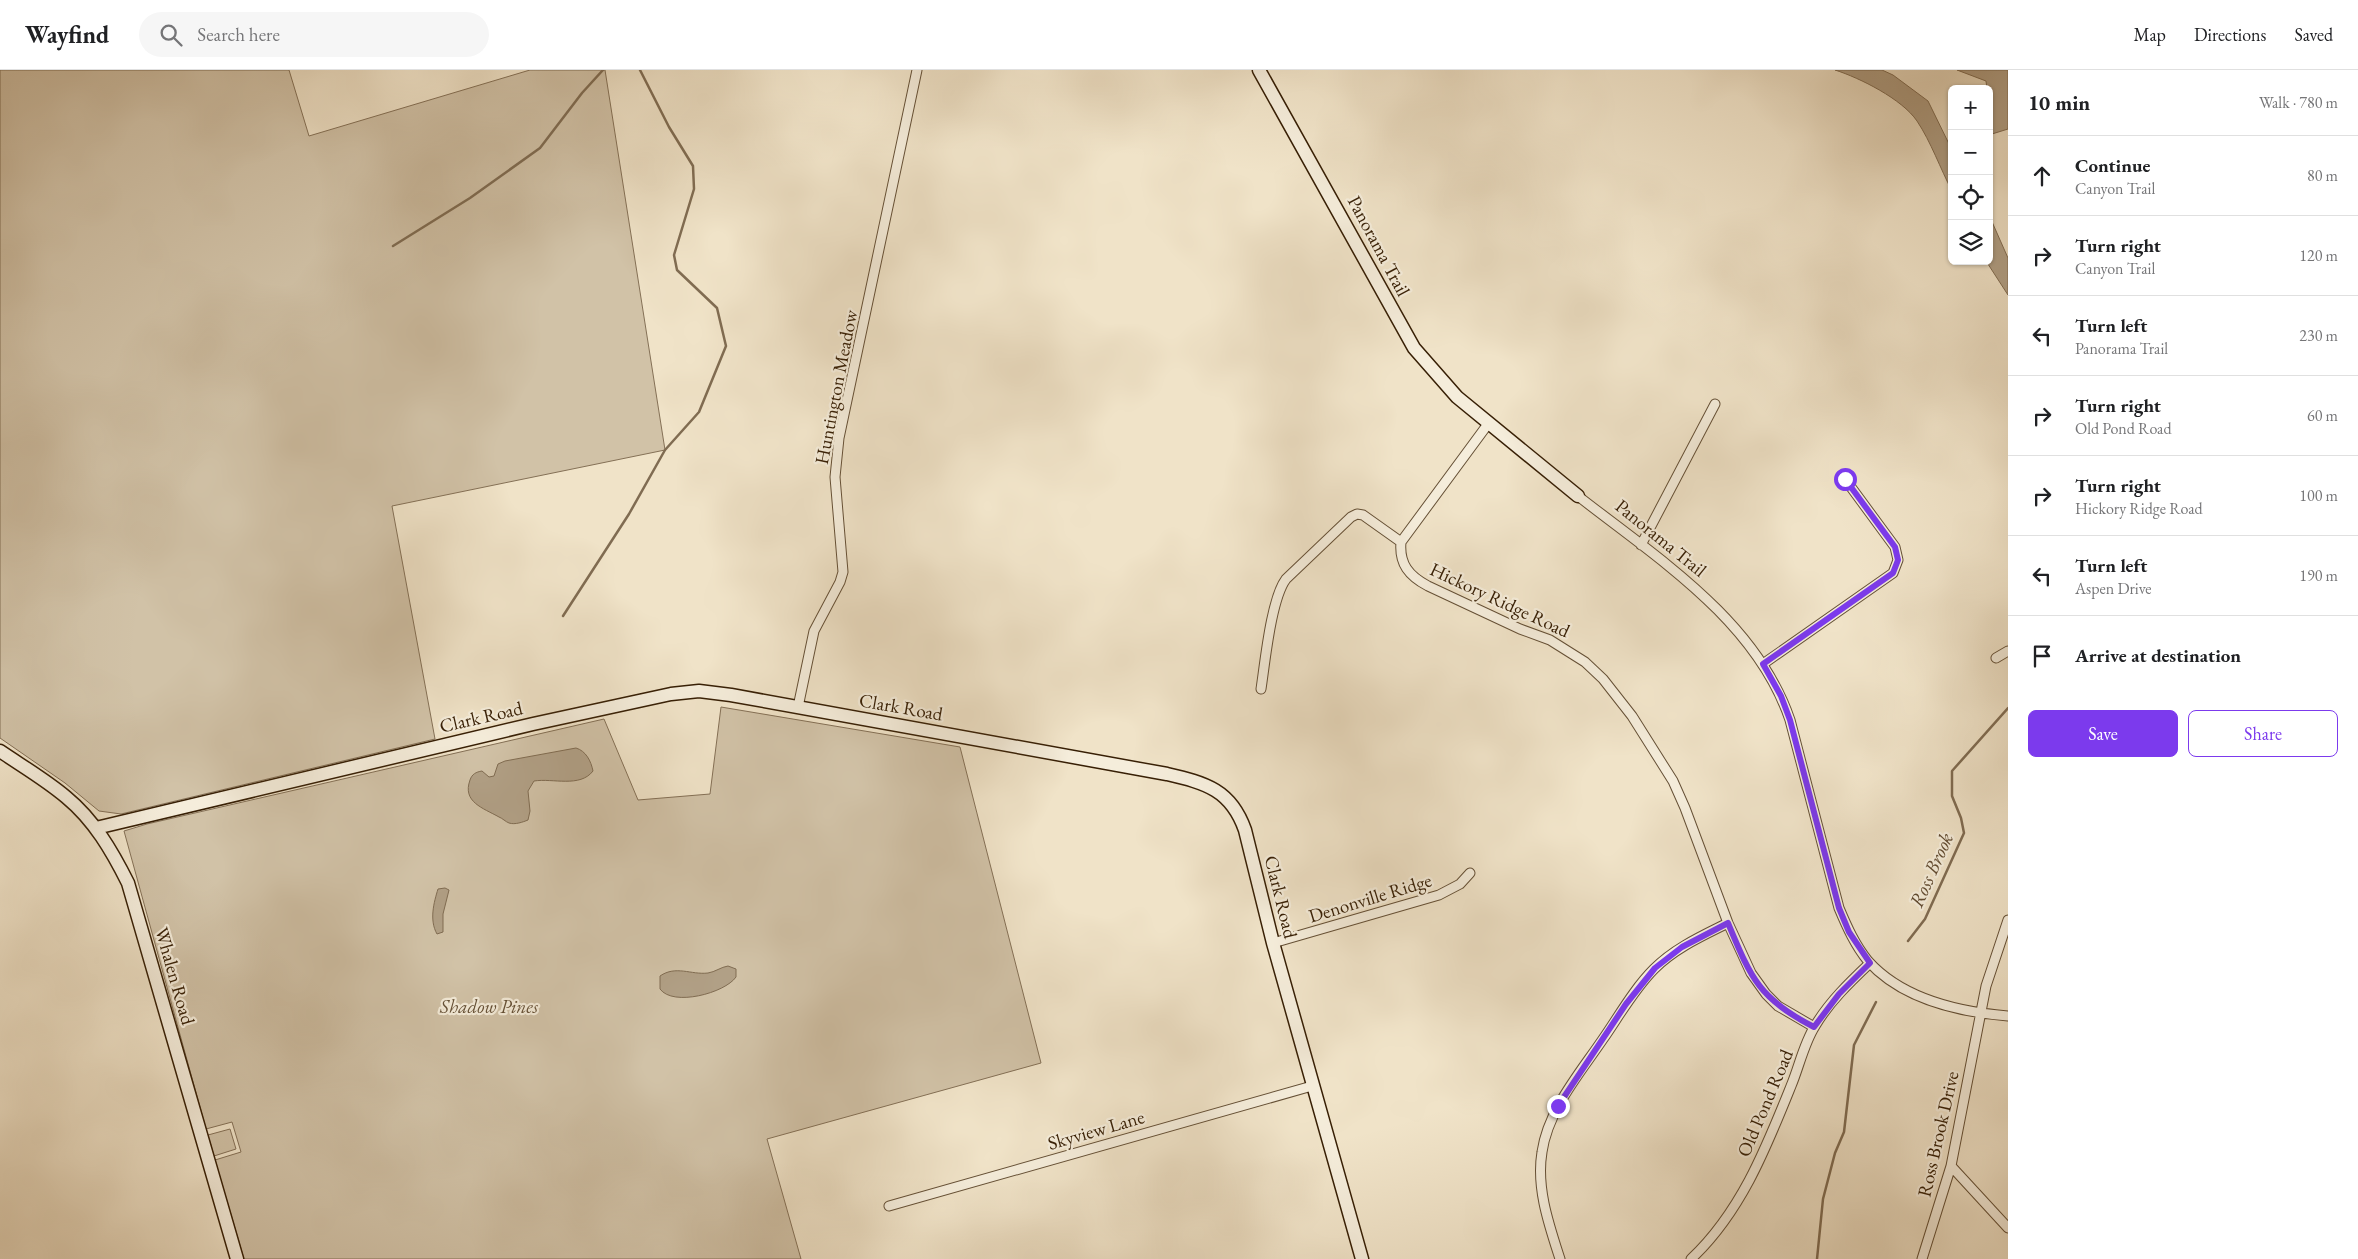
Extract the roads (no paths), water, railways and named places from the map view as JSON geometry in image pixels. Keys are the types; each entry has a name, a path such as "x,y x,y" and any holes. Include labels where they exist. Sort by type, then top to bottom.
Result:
{"street":[{"name":"Huntington Meadow","path":"798,707 814,631 840,582 843,572 835,477 838,446 917,70"},
{"name":"Panorama Trail","path":"1259,70 1414,348 1452,391 1488,424 1700,592 1763,664 1781,696 1790,720 1839,908 1852,938 1870,963 1892,981 1924,998 1948,1007 1980,1014 2008,1016"},
{"path":"1641,545 1715,404"},
{"path":"1261,689 1279,591 1286,579 1357,514 1363,515 1401,542 1488,424"},
{"path":"1763,664 1893,573 1898,560 1895,547 1845,479"},
{"name":"Hickory Ridge Road","path":"1401,542 1402,562 1411,576 1520,629 1550,640 1585,662 1603,679 1643,732 1673,781 1728,923 1751,973 1766,994 1790,1014 1814,1027"},
{"path":"1996,658 2008,651"},
{"name":"Clark Road","path":"96,828 534,724 671,694 714,692 1167,774 1214,789 1226,797 1240,816 1312,1086 1362,1259"},
{"name":"Whalen Road","path":"0,751 66,797 96,828 115,856 128,883 237,1259"},
{"name":"Denonville Ridge","path":"1273,944 1439,895 1460,884 1470,873"},
{"name":"Ross Brook Drive","path":"1922,1259 1951,1166 1986,986 2008,920"},
{"path":"1560,1259 1545,1209 1540,1183 1542,1151 1552,1118 1626,1004 1647,977 1682,947 1728,923"},
{"name":"Old Pond Road","path":"1692,1259 1722,1225 1746,1186 1783,1105 1814,1027 1839,994 1870,963"},
{"name":"Skyview Lane","path":"889,1206 1312,1086"},
{"path":"1951,1166 2008,1228"}],"waterway":[{"path":"393,246 470,198 540,148 582,93 603,70"},
{"path":"563,616 629,514 665,450 699,412 726,346 717,308 677,270 674,255 694,189 693,166 669,127 640,70"},
{"name":"Ross Brook","path":"1908,941 1925,919 1964,833 1961,818 1952,796 1952,771 2008,708"},
{"name":"Ross Brook","path":"1817,1259 1823,1199 1835,1153 1844,1132 1854,1045 1876,1002"}],"park label":[{"name":"Shadow Pines","path":"489,1006"}]}
